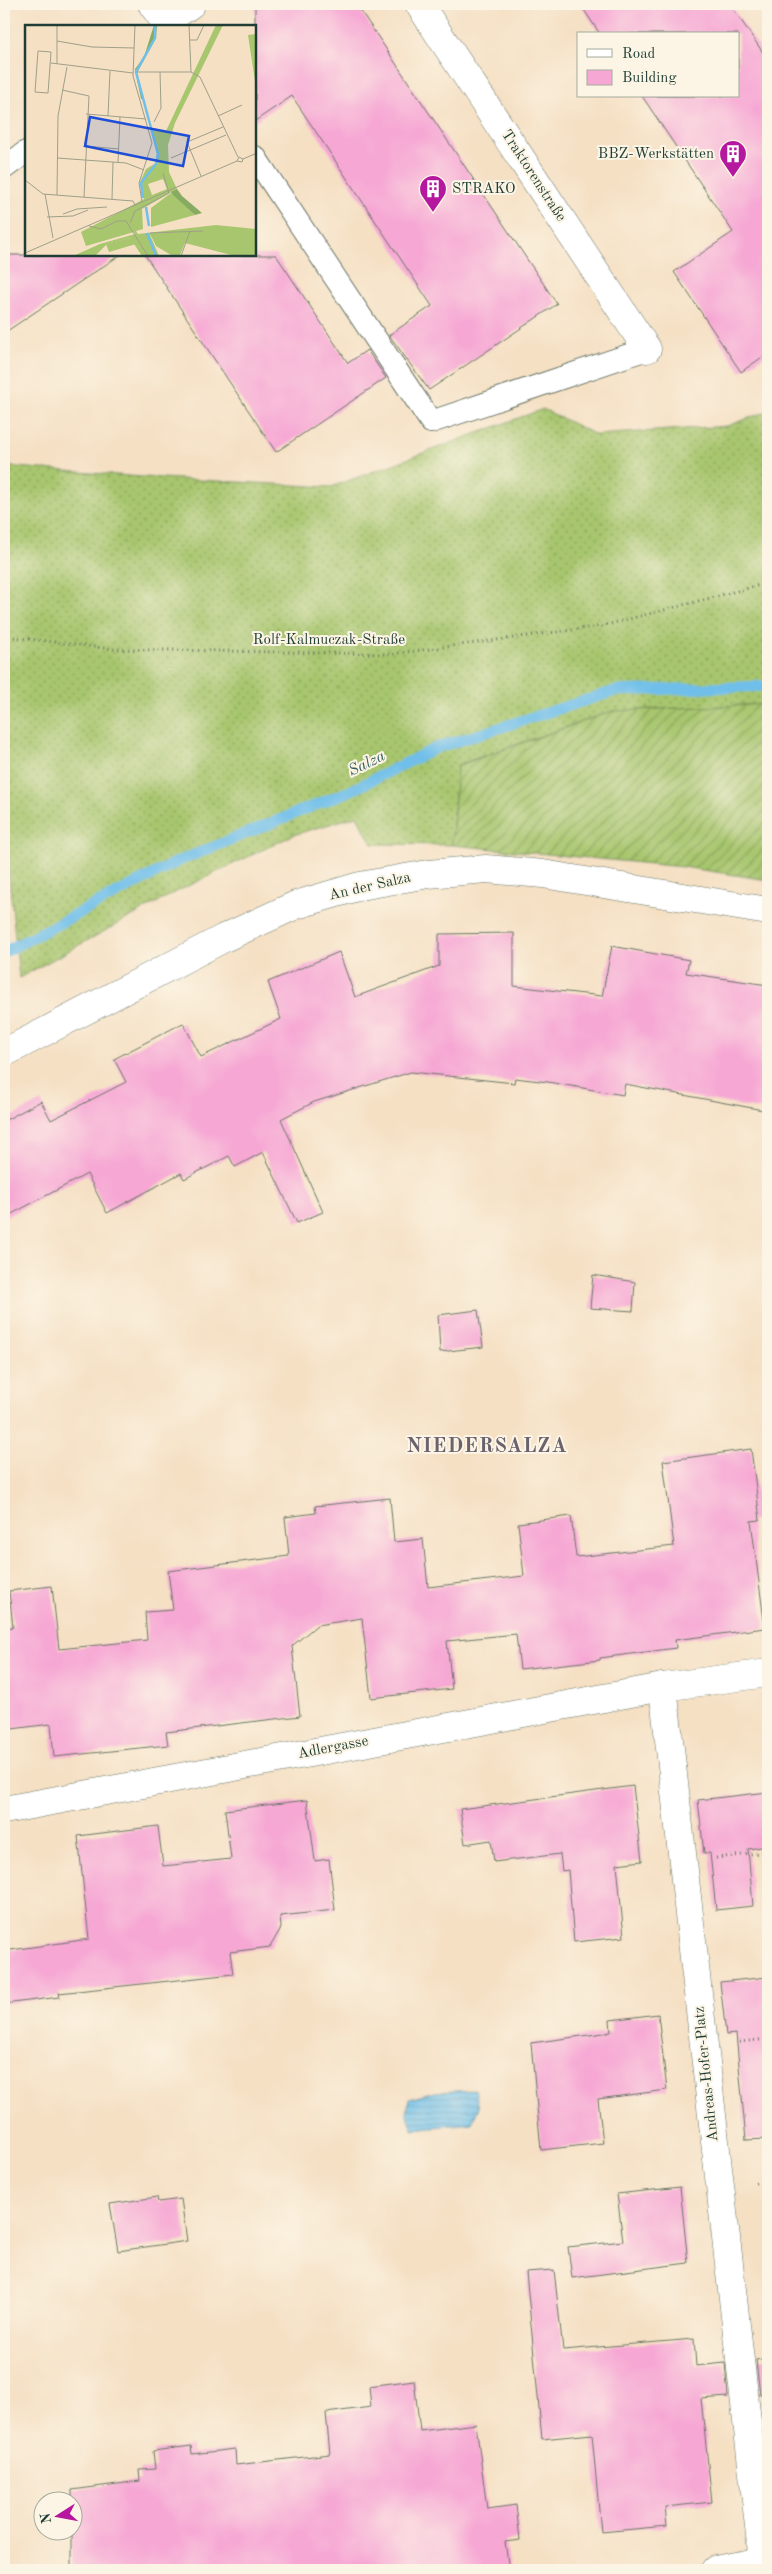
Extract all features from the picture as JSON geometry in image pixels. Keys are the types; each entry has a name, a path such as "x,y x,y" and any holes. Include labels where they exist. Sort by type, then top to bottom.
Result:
{"street":[{"path":"162,17 191,4"},
{"name":"Traktorenstraße","path":"419,4 647,349"},
{"name":"An der Salza","path":"4,1053 242,930 296,905 360,886 428,874 486,869 543,874 768,911"},
{"path":"663,1686 768,1673"},
{"name":"Adlergasse","path":"4,1810 663,1686"},
{"name":"Andreas-Hofer-Platz","path":"663,1686 766,2561"},
{"path":"716,2570 766,2561"}],"lane":[{"path":"4,168 25,153"},
{"path":"256,159 431,422 647,349"}],"path":[{"name":"Rolf-Kalmuczak-Straße","path":"4,636 113,649 392,654 602,626 768,583"},
{"path":"683,1862 768,1852"}],"green space":[{"path":"543,409 596,435 727,426 768,411 768,704 613,711 457,765 452,845 372,844 357,816 293,835 176,892 19,978 4,825 4,466 142,477 331,487"},
{"path":"768,704 768,880 683,867 452,845 457,766 613,711"}],"water":[{"path":"475,2090 479,2107 472,2123 413,2129 407,2113 409,2099 434,2092"}],"building":[{"name":"STRAKO","path":"255,4 356,4 557,304 429,390 389,335 432,306 292,96 256,120"},
{"name":"BBZ-Werkstätten","path":"580,4 730,4 768,60 768,353 741,372 674,272 733,232 643,98 740,98 740,32 599,32"},
{"path":"4,255 119,256 4,333"},
{"path":"276,255 348,363 367,350 386,378 276,452 146,256"},
{"path":"514,933 514,986 602,996 612,946 689,960 686,973 768,985 768,1111 625,1084 623,1095 515,1078 514,1083 411,1072 314,1102 281,1119 323,1212 297,1223 263,1152 235,1167 229,1156 184,1179 181,1173 107,1213 87,1174 4,1218 4,1121 41,1101 51,1120 126,1082 114,1059 183,1023 201,1057 281,1019 268,982 339,952 355,997 439,966 439,934"},
{"path":"593,1275 635,1282 633,1311 590,1308"},
{"path":"478,1310 483,1347 440,1352 438,1315"},
{"path":"751,1449 760,1520 751,1521 765,1628 675,1640 676,1648 600,1658 600,1660 520,1669 516,1634 447,1641 452,1689 371,1698 362,1618 317,1625 292,1646 300,1716 166,1732 168,1745 54,1757 51,1724 4,1730 4,1628 13,1627 9,1591 52,1586 59,1649 147,1640 145,1612 173,1610 168,1571 289,1556 285,1517 316,1513 315,1506 390,1498 394,1542 423,1539 428,1587 524,1576 518,1523 571,1516 576,1557 674,1546 663,1461"},
{"path":"633,1786 642,1861 617,1864 624,1937 574,1942 568,1870 562,1871 560,1854 494,1862 491,1840 465,1844 460,1809"},
{"path":"768,1792 768,1846 748,1849 753,1906 716,1910 710,1853 704,1853 698,1800"},
{"path":"307,1800 315,1861 329,1859 335,1910 280,1916 281,1928 270,1947 230,1952 233,1974 59,1993 60,1997 4,2004 4,1951 89,1939 78,1836 158,1826 163,1866 231,1859 225,1810"},
{"path":"768,1977 768,2139 746,2140 736,2034 726,2035 720,1982"},
{"path":"658,2014 667,2090 598,2099 603,2143 541,2150 531,2043 611,2032 610,2020"},
{"path":"680,2187 688,2263 572,2278 568,2247 623,2241 617,2194"},
{"path":"157,2197 158,2202 181,2199 187,2241 118,2251 110,2204"},
{"path":"554,2270 563,2350 694,2339 696,2366 725,2363 728,2397 701,2399 712,2502 665,2507 667,2526 601,2532 592,2434 542,2439 526,2272"},
{"path":"768,2358 768,2393 760,2394 756,2360"},
{"path":"414,2380 420,2431 476,2424 487,2509 516,2505 520,2540 505,2542 509,2570 72,2570 72,2542 82,2542 82,2492 72,2492 72,2490 140,2481 139,2470 155,2469 153,2451 191,2446 192,2454 235,2449 236,2465 330,2454 326,2413 371,2407 369,2386"}],"waterway":[{"name":"Salza","path":"4,952 179,861 352,790 436,748 615,691 768,686"}],"place":[{"name":"BBZ-Werkstätten","path":"733,178"},
{"name":"STRAKO","path":"433,213"}],"district":[{"name":"NIEDERSALZA","path":"487,1447"}]}
